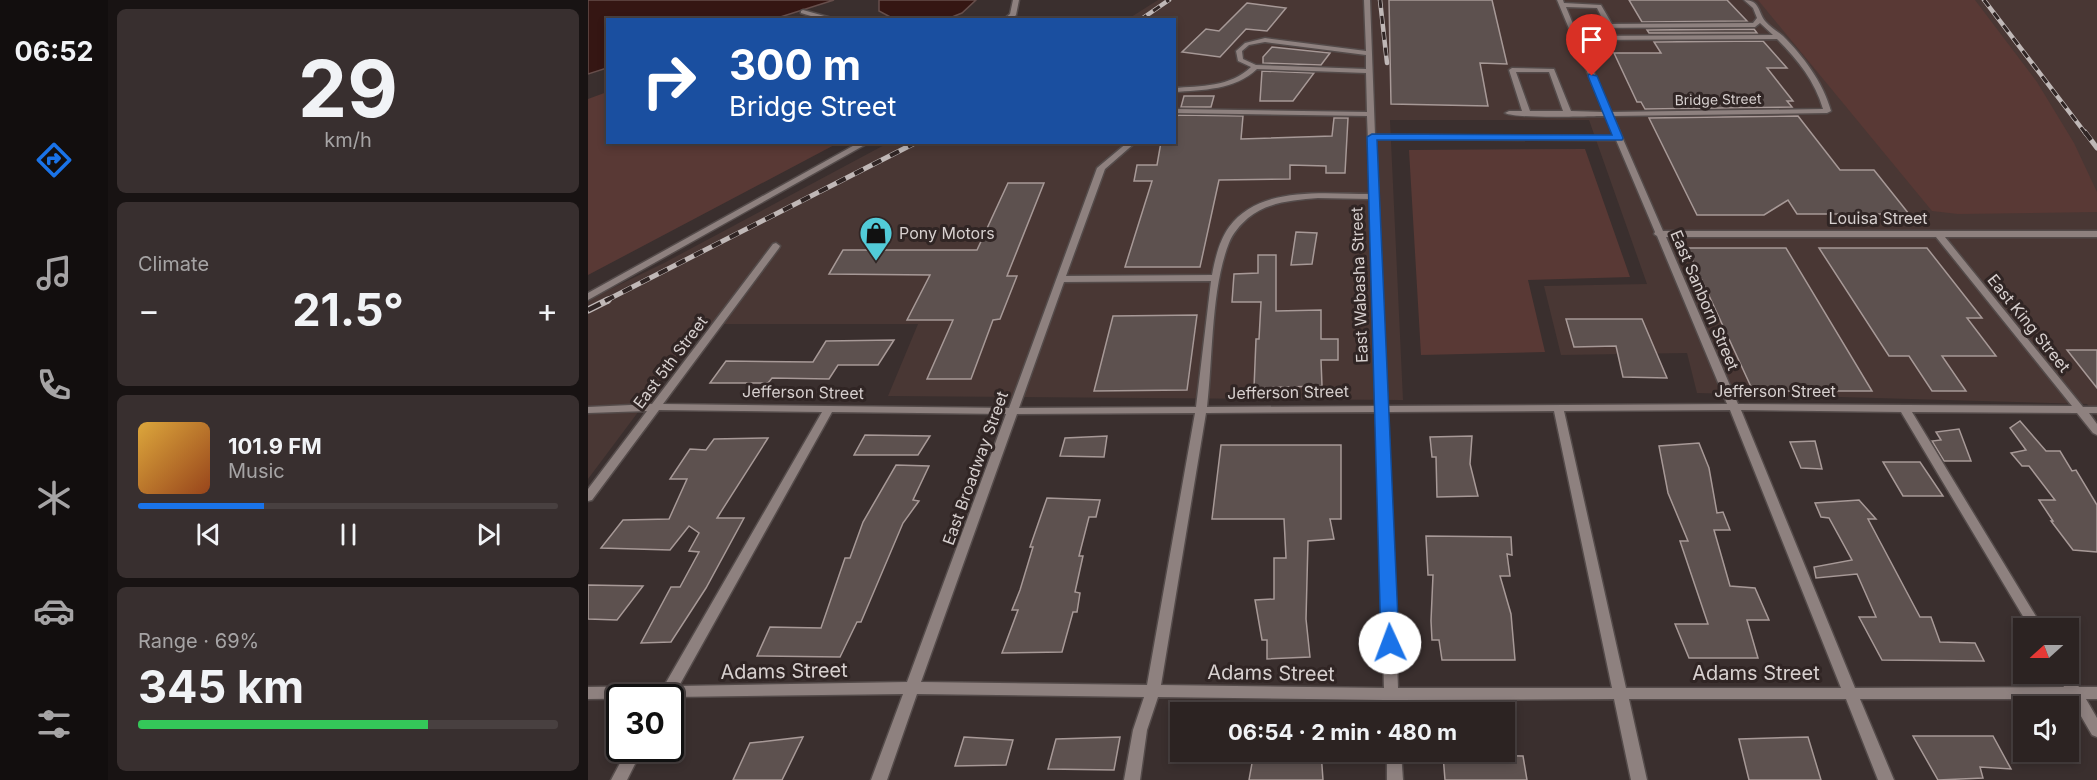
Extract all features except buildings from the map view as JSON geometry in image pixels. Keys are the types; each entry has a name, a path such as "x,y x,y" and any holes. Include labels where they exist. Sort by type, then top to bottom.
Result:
{"street":[{"path":"1009,18 1013,15 1016,0"},
{"name":"East Wabasha Street","path":"1367,0 1391,702"},
{"path":"1747,0 1756,7 1759,19 1780,37"},
{"path":"1561,2 1599,6 1609,25"},
{"name":"East Sanborn Street","path":"1561,2 1658,234 1734,407 1886,780"},
{"path":"803,12 825,18"},
{"path":"1571,26 1755,25 1759,19"},
{"path":"1576,38 1780,37"},
{"name":"Bridge Street","path":"1509,113 1827,111 1825,95 1780,37"},
{"path":"1369,53 1265,40 1248,44 1239,51 1240,60 1255,67 1369,71"},
{"path":"1176,90 1203,88 1228,82 1247,76 1255,67"},
{"path":"1527,114 1512,70 1552,70 1568,114"},
{"path":"1176,111 1371,114"},
{"path":"1372,137 1618,138"},
{"path":"588,297 863,144"},
{"name":"East Broadway Street","path":"879,780 1101,168 1131,144"},
{"path":"1132,780 1140,730 1153,691 1202,409 1216,278 1225,242 1233,227 1263,205 1279,200 1374,197"},
{"name":"East King Street","path":"1938,233 2097,431"},
{"name":"Louisa Street","path":"1658,234 2097,234"},
{"name":"East 5th Street","path":"588,497 776,246"},
{"path":"1061,279 1216,278"},
{"name":"Jefferson Street","path":"588,410 655,407 1013,411 1382,407 1734,407 2097,410"},
{"path":"1558,407 1639,780"},
{"path":"672,684 829,409"},
{"path":"1905,409 2031,618"},
{"path":"2070,684 2097,731"},
{"name":"Adams Street","path":"684,694 912,688 1391,694 2097,693"},
{"name":"Adams Street","path":"588,693 606,693"},
{"path":"619,780 629,762"},
{"path":"1394,762 1395,780"}],"shaded area":[{"path":"588,0 834,0 777,18 606,18 606,68 588,74"},
{"path":"879,0 976,0 962,13 950,18 892,18 879,11"},
{"path":"1158,0 2097,0 2097,416 2087,404 1697,393 1687,353 1561,355 1544,286 1647,284 1589,120 1390,120 1403,400 888,396 918,324 704,324 588,479 588,300 664,263 886,144 1176,144 1176,18 1130,18"},
{"path":"1758,0 1975,0 2037,82 2074,143 2097,192 2097,212 1958,214 1932,211"},
{"path":"606,92 606,144 836,144 588,275 588,99"},
{"path":"1585,149 1630,277 1528,280 1545,352 1421,355 1409,150"}],"railway":[{"path":"1143,18 1169,0"},
{"path":"1380,0 1387,63"},
{"path":"1984,0 2086,134"},
{"path":"2085,132 2097,148"},
{"path":"605,301 913,144"},
{"path":"588,310 608,300"}],"place":[{"name":"Pony Motors","path":"876,262"}],"route":[{"path":"1390,643 1372,137 1618,138 1592,76"}]}
